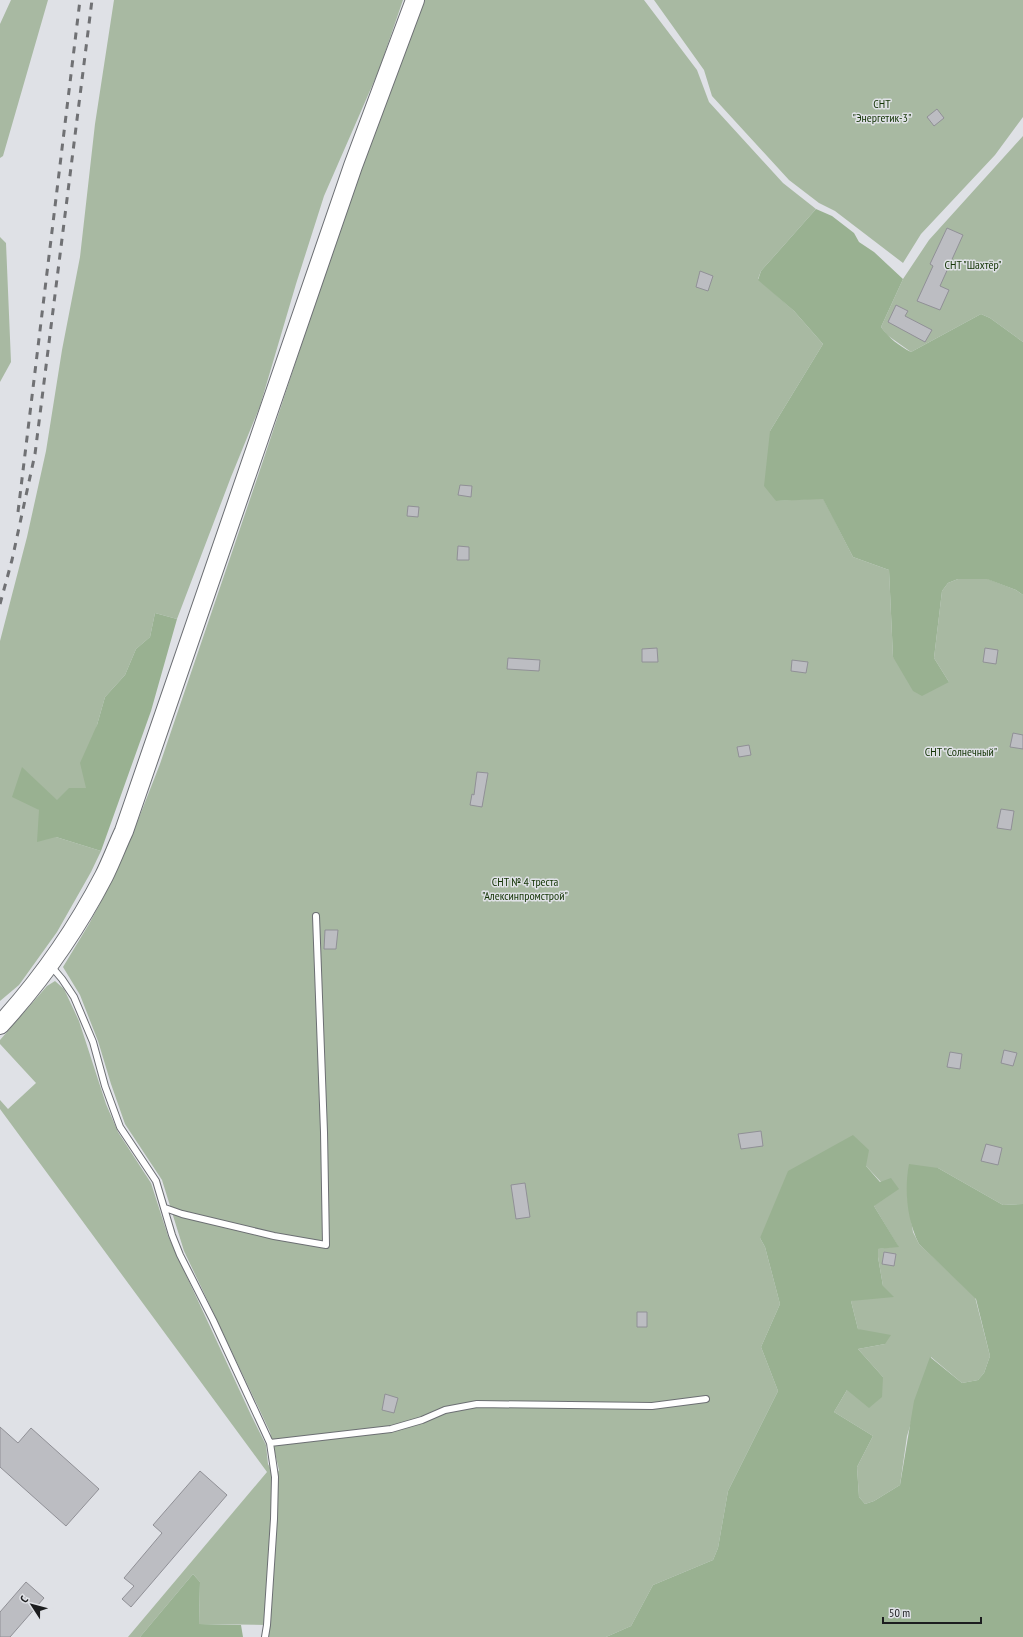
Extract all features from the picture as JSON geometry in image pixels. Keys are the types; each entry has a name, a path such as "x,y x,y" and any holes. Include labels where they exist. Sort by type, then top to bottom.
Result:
{"main road":[{"path":"0,1025 29,993 50,965 82,914 104,875 124,832 353,166 415,0"}],"lane":[{"path":"165,1208 182,1214 274,1236 326,1245 324,1132 316,916"},
{"path":"50,965 74,997 93,1042 105,1086 120,1127 156,1181 172,1235 180,1255 213,1320 270,1443 275,1477 274,1519 265,1637"},
{"path":"270,1443 391,1429 422,1420 445,1410 477,1404 652,1406 706,1399"}],"green space":[{"path":"11,0 48,0 3,156 0,158 0,24"},
{"path":"114,0 403,0 379,70 324,196 260,406 231,477 177,619 155,613 150,637 136,649 125,675 105,697 97,725 86,788 57,801 22,768 39,810 56,837 101,851 91,872 57,932 19,985 0,1001 0,641 27,537 46,451 62,350 80,257 95,124"},
{"name":"СНТ № 4 треста \"Алексинпромстрой\"","path":"425,0 644,0 697,70 709,102 783,183 816,209 761,271 758,279 794,311 823,344 770,431 776,501 823,498 853,557 889,570 893,657 949,682 934,658 942,591 948,583 958,579 988,579 1016,590 1023,595 1023,1204 1003,1205 938,1168 907,1194 913,1232 919,1244 975,1297 990,1356 984,1373 978,1380 962,1383 931,1357 907,1436 900,1485 874,1501 865,1504 859,1497 857,1467 873,1436 834,1412 847,1390 883,1377 858,1349 885,1344 858,1329 851,1301 883,1286 878,1249 898,1246 874,1206 881,1182 866,1166 760,1238 765,1247 780,1304 761,1347 778,1391 728,1491 718,1548 713,1560 653,1585 631,1626 606,1637 266,1637 267,1625 199,1624 200,1582 193,1574 140,1637 128,1637 267,1472 0,1109 0,1100 8,1109 36,1083 0,1044 0,1040 47,986 55,981 64,989 79,1021 106,1104 118,1132 151,1183 168,1236 266,1445 268,1464 275,1477 279,1470 270,1432 184,1251 162,1180 125,1124 98,1041 80,995 63,967 89,924 114,877 160,764 264,458 353,189"},
{"name":"СНТ \"Энергетик-3\"","path":"654,0 1023,0 1023,117 995,155 921,234 903,263 835,211 819,203 789,180 712,96 704,70"},
{"name":"СНТ \"Шахтёр\"","path":"1023,136 1023,342 990,318 981,314 911,352 887,335 881,327 903,279 929,240"},
{"path":"816,209 832,216 854,233 859,242 874,252 903,279 881,327 902,347 911,352 981,314 990,318 1023,342 1023,595 1016,590 987,579 958,579 948,583 942,591 934,658 949,682 922,696 913,691 893,657 889,570 853,557 823,499 776,501 764,486 770,431 823,344 794,311 758,280 761,271"},
{"path":"0,237 6,243 11,362 0,382"},
{"path":"155,613 177,619 151,711 101,851 56,837 37,842 39,810 12,797 22,767 57,800 69,788 86,788 80,763 97,725 105,697 125,675 136,649 150,637"},
{"path":"853,1135 869,1150 866,1166 880,1182 891,1178 899,1189 874,1206 899,1247 878,1249 883,1286 894,1297 851,1301 858,1329 891,1335 885,1344 858,1349 883,1377 882,1397 869,1408 847,1390 834,1412 873,1436 857,1467 859,1497 865,1504 874,1501 900,1485 914,1401 930,1357 962,1383 978,1380 984,1373 990,1356 976,1299 919,1244 915,1235 909,1215 907,1194 909,1164 938,1168 1003,1205 1023,1204 1023,1637 606,1637 631,1626 653,1585 713,1560 718,1548 728,1491 778,1391 761,1347 780,1304 765,1247 760,1238 788,1171"},
{"path":"193,1574 200,1582 199,1624 241,1625 243,1637 140,1637"}],"building":[{"path":"937,109 944,118 934,126 927,117"},
{"path":"947,228 963,235 940,286 949,290 940,310 917,301 933,266 930,264"},
{"path":"700,271 713,276 708,291 696,287"},
{"path":"896,305 908,311 905,316 932,330 925,342 888,322"},
{"path":"460,485 472,486 471,497 458,495"},
{"path":"408,506 419,507 418,517 407,516"},
{"path":"458,546 469,547 469,560 457,560"},
{"path":"657,648 658,662 642,662 642,649"},
{"path":"985,648 998,650 996,664 983,662"},
{"path":"508,658 540,660 539,671 507,669"},
{"path":"792,660 808,662 806,673 791,671"},
{"path":"1013,733 1023,735 1023,749 1010,747"},
{"path":"749,745 751,755 739,757 737,747"},
{"path":"477,772 488,773 482,807 470,805 472,794 474,795"},
{"path":"1001,809 1014,811 1011,830 997,828"},
{"path":"325,930 338,930 336,949 324,949"},
{"path":"1004,1050 1017,1053 1013,1066 1001,1063"},
{"path":"950,1052 962,1054 960,1069 947,1067"},
{"path":"761,1131 763,1146 741,1149 738,1134"},
{"path":"986,1144 1002,1148 998,1165 981,1161"},
{"path":"525,1183 530,1217 516,1219 511,1185"},
{"path":"884,1252 896,1254 894,1266 882,1264"},
{"path":"637,1312 647,1312 647,1327 637,1327"},
{"path":"385,1394 398,1398 394,1413 382,1410"},
{"path":"0,1427 18,1443 31,1428 99,1489 66,1526 0,1467"},
{"path":"200,1471 227,1495 131,1607 122,1599 134,1586 124,1578 162,1533 153,1525"},
{"path":"26,1582 44,1598 10,1637 0,1637 0,1612"}],"railway":[{"path":"18,512 80,0"},
{"path":"0,604 12,560 35,454 92,0"}],"park label":[{"name":"СНТ \"Солнечный\"","path":"961,752"}]}
